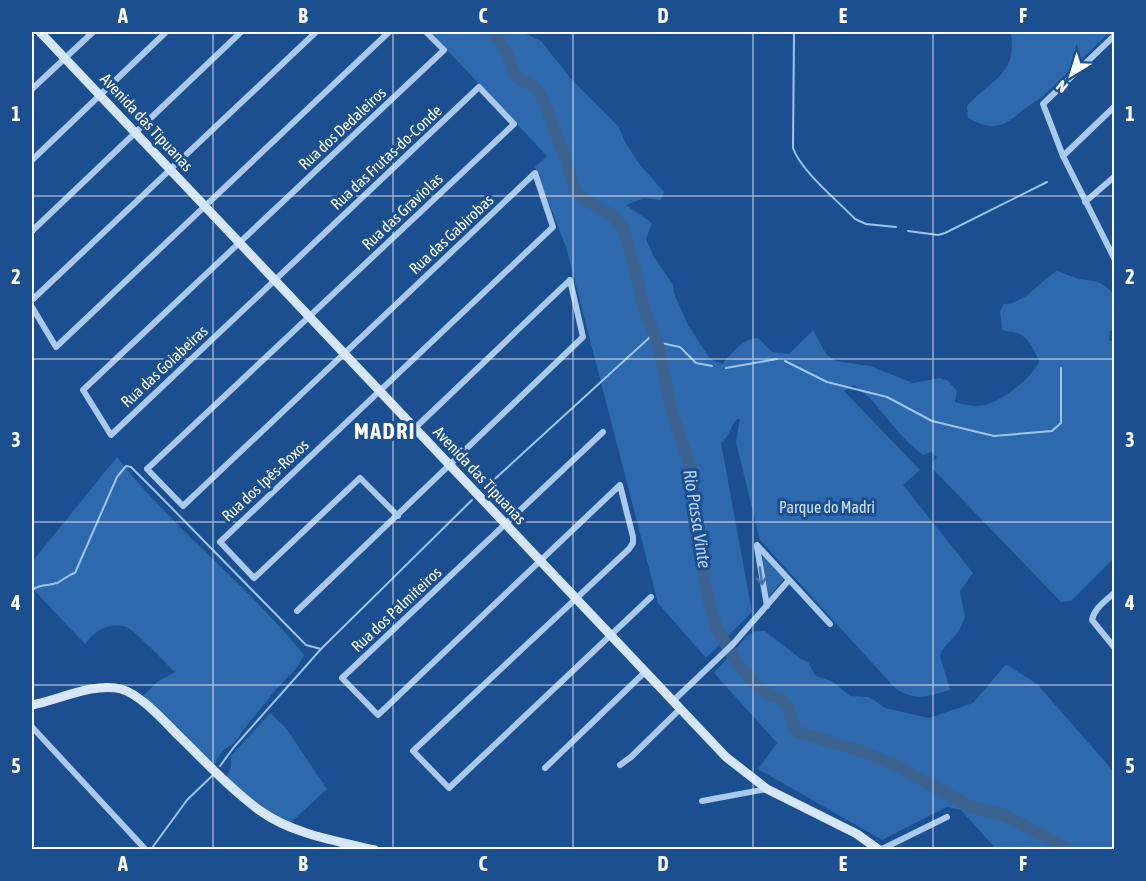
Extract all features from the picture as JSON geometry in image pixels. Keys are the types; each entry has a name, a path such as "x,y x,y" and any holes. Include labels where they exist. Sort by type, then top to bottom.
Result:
{"main road":[{"name":"Avenida das Tipuanas","path":"40,32 726,757 767,789 857,834 879,849"},
{"path":"32,705 94,689 122,689 153,711 222,778 276,821 314,835 375,849"}],"street":[{"path":"32,89 93,32"},
{"path":"32,160 166,32"},
{"path":"32,231 241,32"},
{"path":"32,300 316,32"},
{"path":"32,307 56,347 389,32"},
{"name":"Rua dos Dedaleiros","path":"240,243 444,50 426,32"},
{"path":"1114,36 1043,104 1063,156 1085,202 1112,248 1114,258"},
{"name":"Rua das Frutas-do-Conde","path":"275,280 479,87 514,124"},
{"path":"1063,156 1114,107"},
{"name":"Rua das Graviolas","path":"345,353 183,506 147,469 514,124"},
{"name":"Rua das Gabirobas","path":"345,353 536,173 553,227 380,391"},
{"path":"1085,202 1114,177"},
{"name":"Rua das Goiabeiras","path":"240,243 83,390 111,435 275,280"},
{"path":"297,610 451,466 583,337 570,280 416,428"},
{"name":"Rua dos Ipês-Roxos","path":"380,391 220,542 254,578 360,478 398,516"},
{"path":"506,524 603,432"},
{"path":"541,561 620,485 633,543 413,751 449,788 651,597"},
{"name":"Rua dos Palmiteiros","path":"506,524 342,678 378,715 541,561"},
{"path":"767,606 757,545 830,624"},
{"path":"673,701 734,644 789,580"},
{"path":"1114,593 1097,610 1092,620 1114,647"},
{"path":"545,768 645,672"},
{"path":"620,765 680,709"},
{"path":"32,727 146,849"},
{"path":"702,801 767,789"},
{"path":"879,849 947,817"}],"green space":[{"path":"430,32 522,32 541,41 572,80 619,127 625,142 640,165 664,192 661,200 644,198 626,205 652,223 646,239 653,255 673,285 674,293 688,325 710,359 722,364 742,344 758,338 772,352 789,354 813,330 826,354 836,361 870,366 913,383 940,378 948,381 957,391 955,402 980,406 1002,398 1017,387 1039,361 1031,344 1025,338 1002,329 1000,311 1004,304 1026,296 1057,271 1105,286 1114,294 1114,330 1110,331 1109,341 1114,341 1114,558 1071,601 1061,602 932,468 937,457 931,452 923,455 916,450 871,399 854,385 844,391 920,470 903,485 973,573 960,591 965,617 959,631 942,650 940,656 950,690 917,697 896,689 760,540 736,442 740,419 737,419 721,443 752,612 706,658 658,603 566,247 535,167 547,156"},
{"path":"1011,32 1110,32 1041,98 1008,122 991,126 981,124 968,118 967,106 1006,68 1012,47"},
{"path":"117,457 162,508 259,604 304,655 296,669 276,689 238,739 220,754 215,765 142,697 157,682 175,672 143,640 126,627 113,626 102,629 85,644 32,588 32,562"},
{"name":"Parque do Madri","path":"763,556 785,578 769,596 762,561"},
{"path":"756,631 765,631 808,662 816,676 832,681 850,696 869,697 885,708 929,718 973,703 1006,664 1037,684 1114,772 1114,849 996,849 961,810 947,807 882,840 758,769 777,743 714,673 748,635"},
{"path":"270,713 286,728 327,789 290,823 268,813 226,778 231,767 231,756"}],"waterway":[{"name":"Rio Passa Vinte","path":"493,32 507,53 517,77 533,86 541,95 578,194 612,215 623,228 638,280 643,308 657,340 672,413 691,469 703,572 710,607 718,631 740,667 766,693 783,700 798,732 864,752 897,766 971,807 1004,815 1070,850"},
{"path":"794,32 793,148 797,157 811,176 855,219 866,224 896,227"},
{"path":"908,231 938,235 945,233 1047,182"},
{"path":"486,487 649,338 653,331"},
{"path":"657,340 680,347 696,363 712,366"},
{"path":"726,368 777,359"},
{"path":"785,361 827,382 887,397 932,421 994,436 1052,431 1061,423 1061,368"},
{"path":"32,590 57,583 75,573 117,477 126,466 131,467 306,645 321,649"},
{"path":"220,766 234,747 321,649 472,500"},
{"path":"152,848 187,800 213,775"}],"district":[{"name":"MADRI","path":"385,431"}]}
